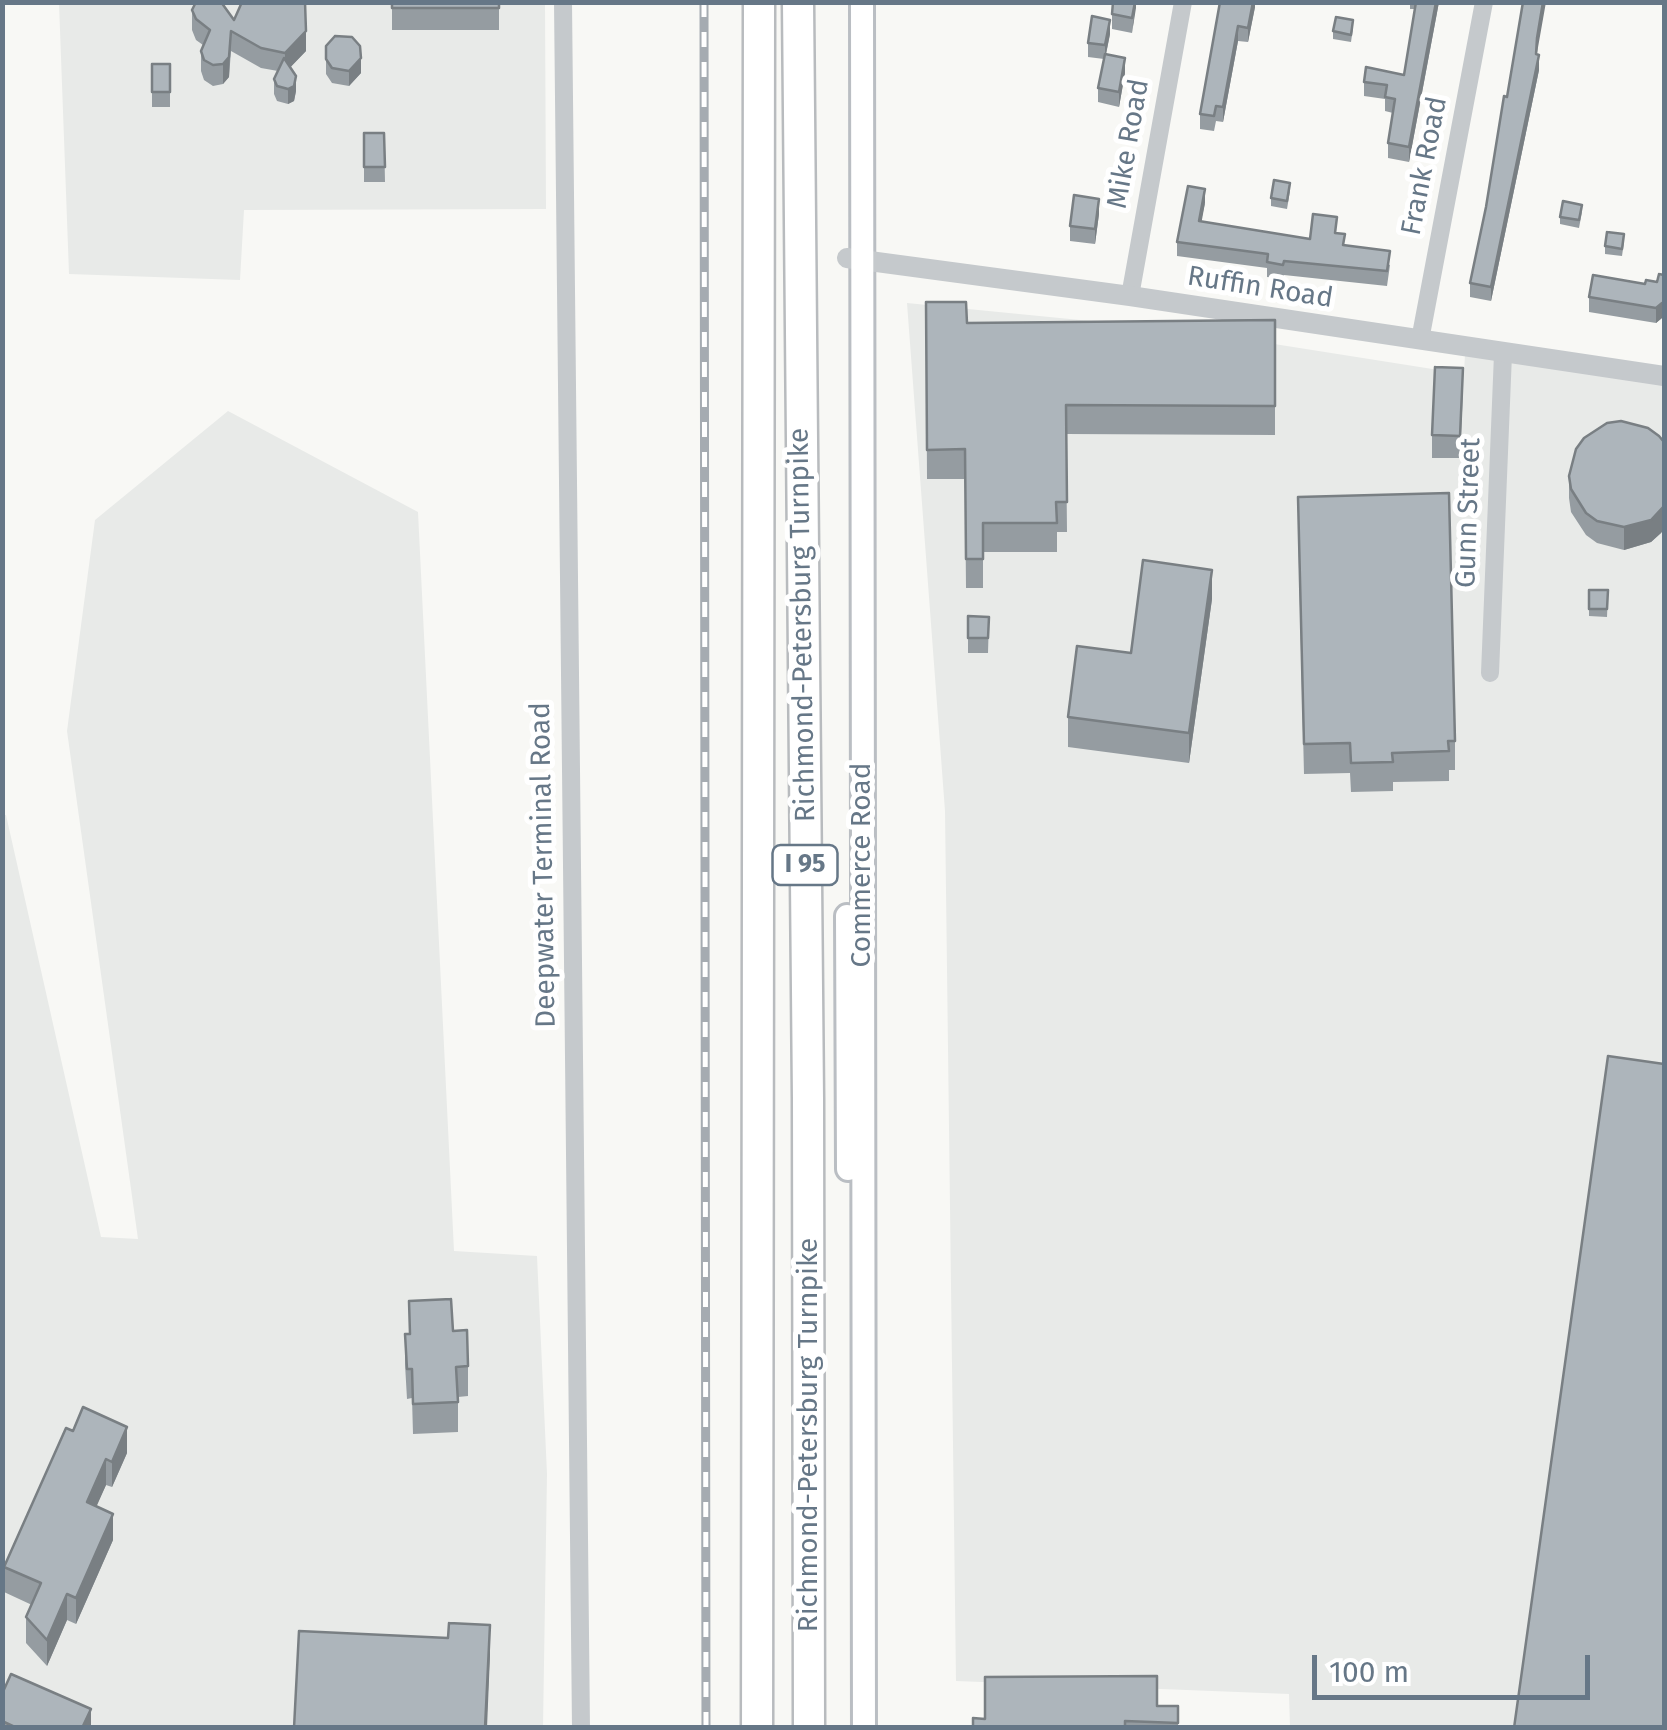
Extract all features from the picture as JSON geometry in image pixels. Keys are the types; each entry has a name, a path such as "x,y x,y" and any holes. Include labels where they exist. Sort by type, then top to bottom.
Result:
{"highway":[{"name":"Richmond-Petersburg Turnpike","path":"757,1728 759,2"},
{"name":"Richmond-Petersburg Turnpike","path":"798,2 810,1728"}],"main road":[{"name":"Commerce Road","path":"847,2 855,259 864,1728"},
{"name":"Commerce Road","path":"851,1728 855,259 862,2"}],"street":[{"name":"Deepwater Terminal Road","path":"563,2 581,1728"},
{"name":"Mike Road","path":"1130,296 1182,2"},
{"name":"Frank Road","path":"1420,340 1484,2"},
{"name":"Ruffin Road","path":"855,259 1664,376"},
{"name":"Gunn Street","path":"1490,673 1503,354"}],"shaded area":[{"path":"59,3 545,3 546,209 244,210 240,280 69,274"},
{"path":"907,303 1192,331 1464,374 1465,354 1664,382 1664,1727 1290,1727 1289,1694 956,1681 945,811"},
{"path":"228,411 418,512 454,1251 537,1256 547,1474 543,1727 3,1728 3,815 101,1237 138,1239 67,731 95,520"}],"building":[{"path":"196,2 221,2 234,20 242,2 305,2 306,31 285,53 261,48 231,31 229,57 223,64 213,65 204,60 201,51 210,30 196,19 192,10"},
{"path":"392,2 499,2 499,8 392,8"},
{"path":"1113,2 1135,2 1132,18 1112,14"},
{"path":"1220,2 1253,2 1248,28 1238,26 1223,107 1216,106 1214,116 1200,114"},
{"path":"1416,2 1436,2 1409,147 1388,143 1395,99 1385,97 1387,85 1364,82 1366,67 1404,75"},
{"path":"1523,2 1543,2 1537,38 1539,55 1491,287 1470,283"},
{"path":"1092,16 1110,20 1105,45 1088,43"},
{"path":"1336,17 1353,20 1351,35 1333,31"},
{"path":"335,36 352,37 360,46 361,58 349,71 332,68 326,59 326,46"},
{"path":"1105,54 1125,58 1119,92 1098,88"},
{"path":"284,58 296,76 294,86 288,89 277,86 274,79"},
{"path":"152,64 170,64 170,92 152,92"},
{"path":"364,133 384,133 385,167 364,167"},
{"path":"1274,180 1290,183 1287,201 1271,198"},
{"path":"1188,186 1205,189 1199,221 1310,239 1313,214 1337,217 1335,233 1345,234 1343,245 1390,251 1387,271 1284,261 1283,265 1267,262 1268,254 1177,242"},
{"path":"1074,195 1099,199 1095,229 1070,226"},
{"path":"1563,201 1582,205 1579,220 1560,217"},
{"path":"1607,232 1624,234 1622,249 1605,246"},
{"path":"1659,274 1664,275 1664,303 1656,308 1589,297 1593,275 1645,284 1646,280 1657,282"},
{"path":"926,302 966,302 967,323 1275,320 1275,406 1066,405 1067,502 1056,502 1057,523 983,523 983,559 966,559 965,449 927,450"},
{"path":"1435,367 1463,368 1460,436 1432,435"},
{"path":"1621,421 1648,428 1664,442 1664,506 1651,520 1624,527 1597,521 1586,513 1571,489 1569,476 1576,449 1584,438 1607,423"},
{"path":"1449,493 1455,741 1448,741 1449,751 1392,753 1393,762 1351,763 1350,743 1304,744 1298,497"},
{"path":"1143,560 1212,570 1189,733 1068,717 1077,646 1131,653"},
{"path":"1589,590 1608,590 1607,609 1589,609"},
{"path":"968,616 989,617 988,638 968,638"},
{"path":"1608,1056 1664,1064 1664,1728 1514,1728"},
{"path":"451,1299 453,1331 467,1330 468,1366 456,1367 458,1402 413,1404 405,1334 410,1334 409,1301"},
{"path":"83,1407 127,1427 112,1462 106,1459 87,1502 113,1514 76,1598 67,1594 47,1640 26,1617 41,1583 4,1567 66,1428 73,1431"},
{"path":"449,1623 490,1625 485,1728 294,1728 299,1631 448,1638"},
{"path":"11,1674 91,1709 82,1728 17,1728 2,1721 2,1694"},
{"path":"1157,1676 1157,1706 1178,1706 1178,1723 1125,1721 1125,1728 973,1728 973,1718 985,1719 985,1677"}],"railway":[{"path":"704,2 706,1728"}]}
